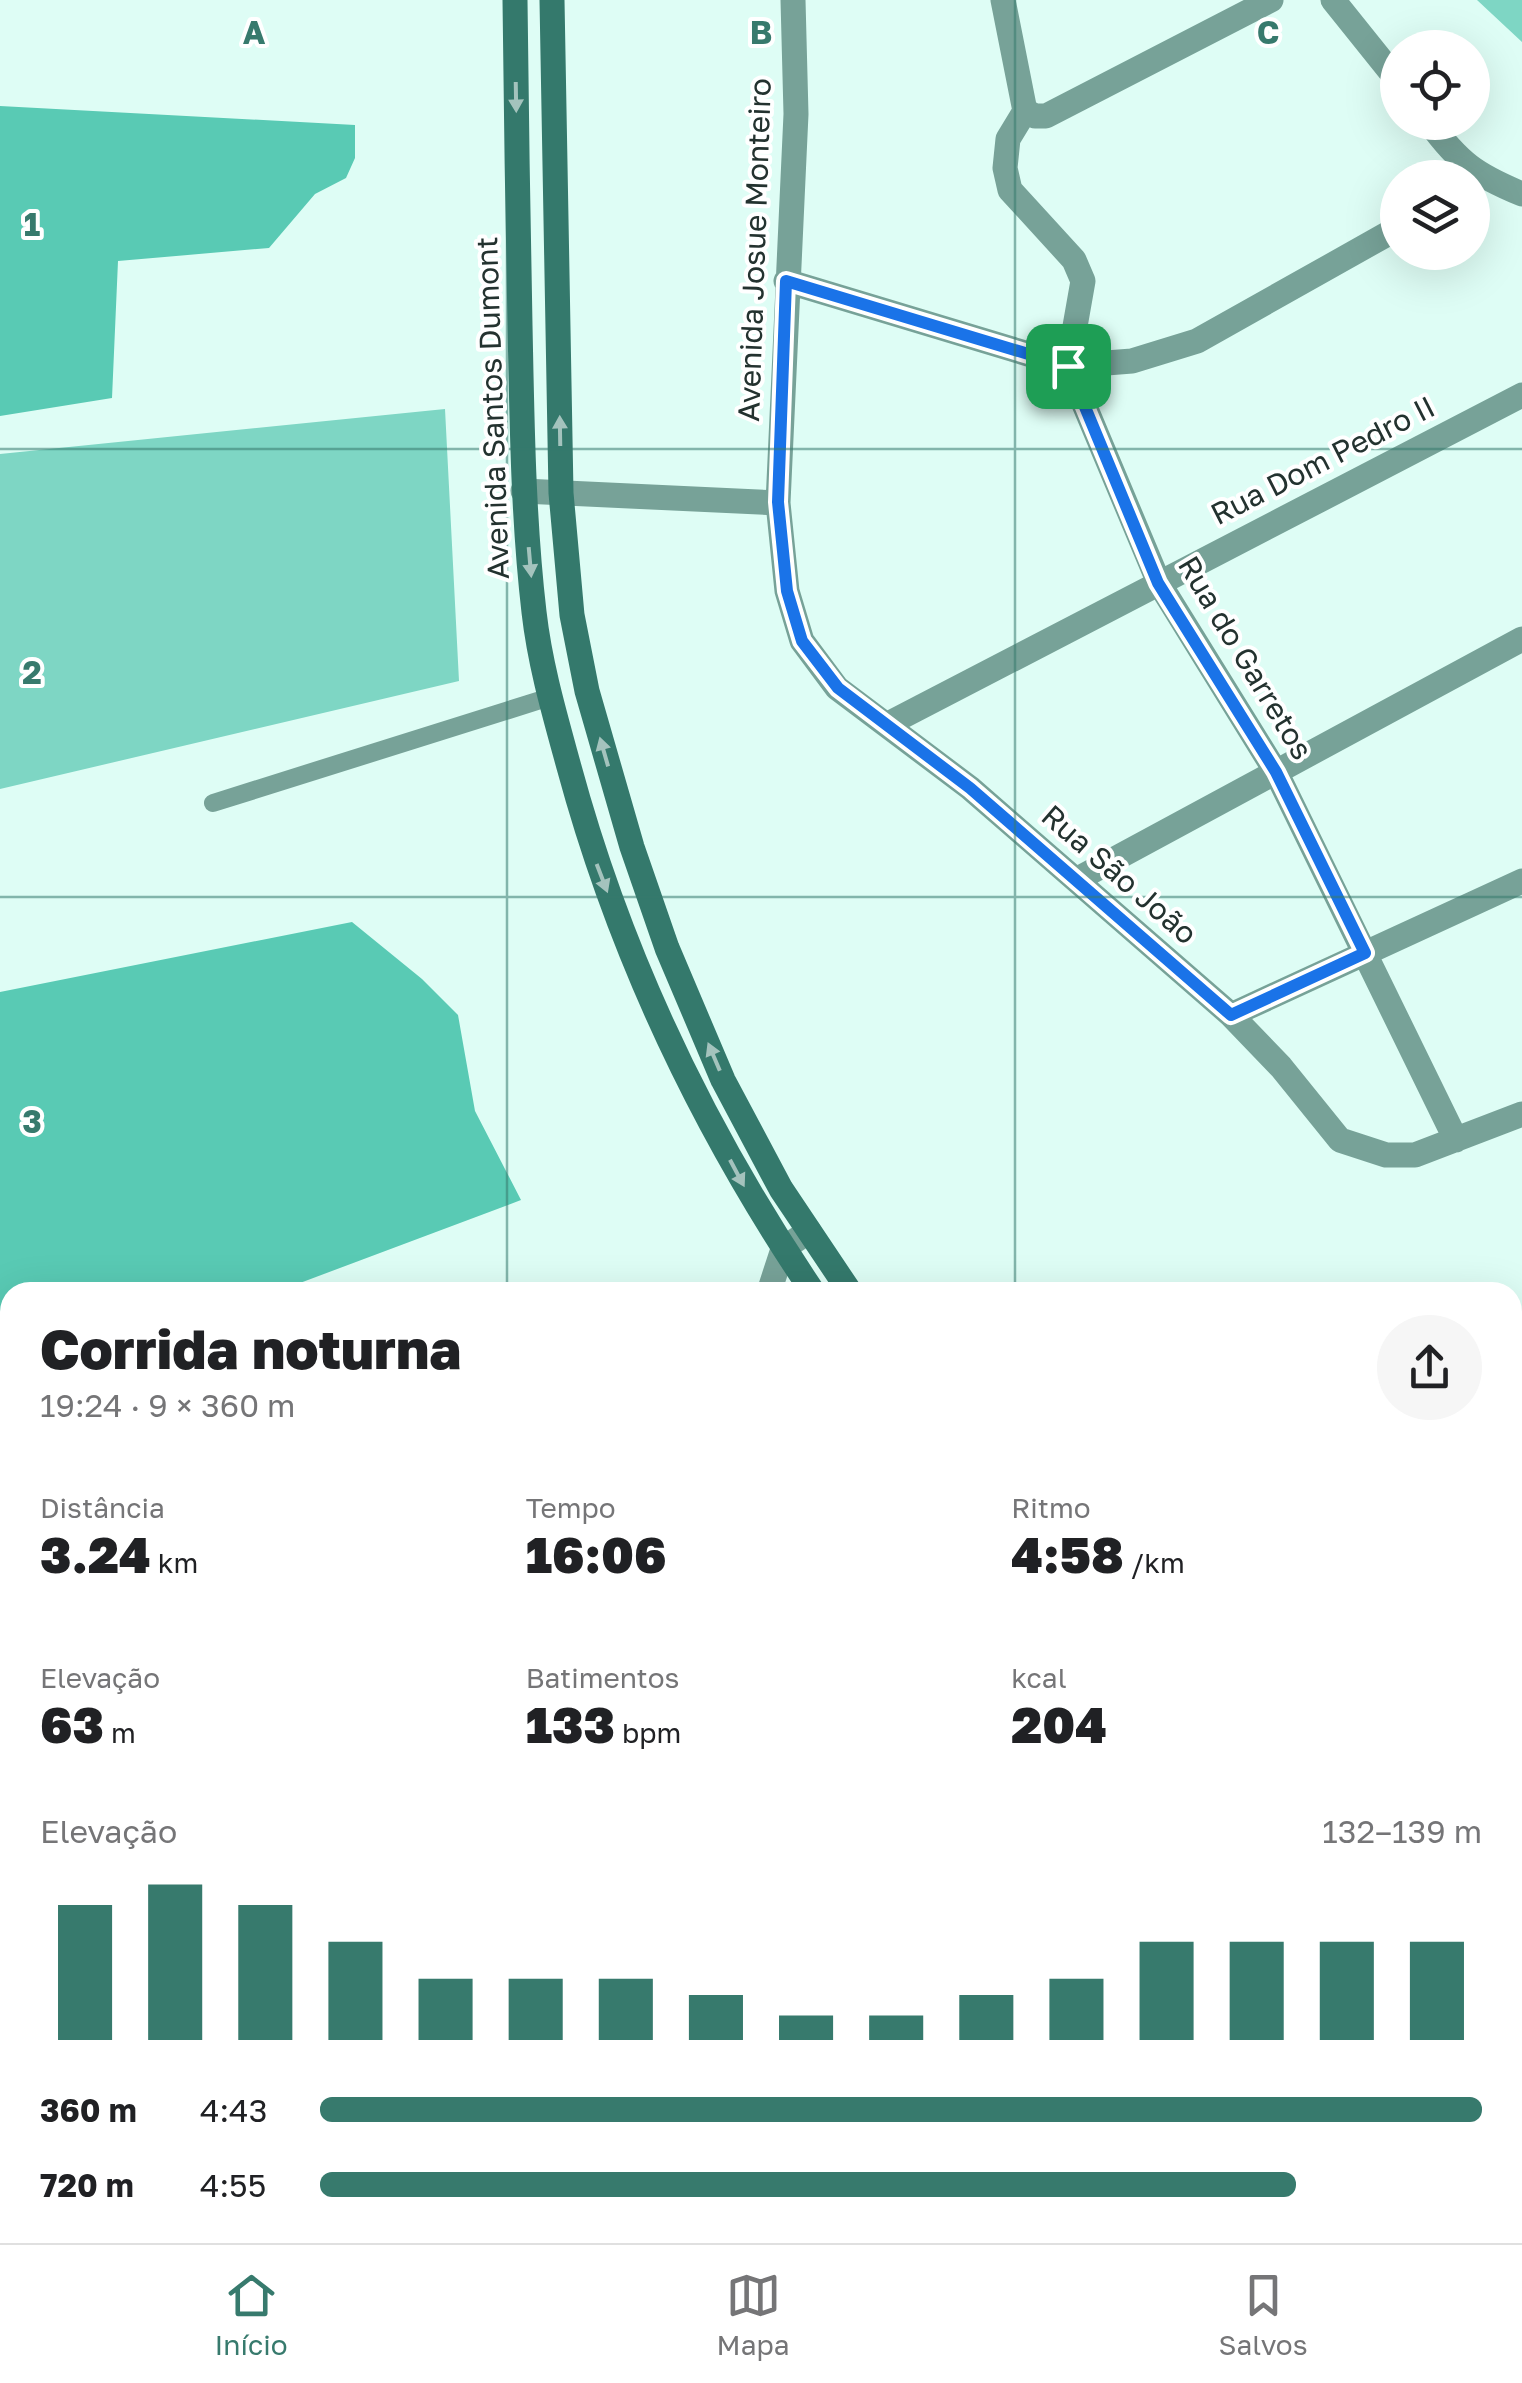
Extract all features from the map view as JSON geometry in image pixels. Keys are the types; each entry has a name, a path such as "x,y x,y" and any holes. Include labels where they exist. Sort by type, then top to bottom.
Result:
{"main road":[{"name":"Avenida Santos Dumont","path":"514,0 523,491 534,615 550,697 592,852 640,976 690,1086 759,1212 806,1282"},
{"path":"552,0 561,493 572,615 587,691 666,948 723,1080 781,1189 843,1282"}],"street":[{"name":"Avenida Josue Monteiro","path":"778,502 796,114 793,0"},
{"path":"1004,0 1025,111 1008,139 1005,168 1010,190 1074,260 1083,281 1068,366"},
{"path":"1025,111 1046,116 1270,0"},
{"path":"1332,0 1380,59"},
{"path":"1442,140 1458,160"},
{"path":"1490,186 1522,194"},
{"path":"786,281 1068,366 1132,361 1196,341 1380,238"},
{"name":"Rua do Garretos","path":"1068,366 1158,583 1276,772 1456,1140"},
{"name":"Rua Dom Pedro II","path":"888,724 1522,395"},
{"path":"523,491 778,502"},
{"name":"Rua São João","path":"778,502 787,591 802,641 838,688 970,788 1231,1015 1340,1140 1386,1155 1416,1156 1522,1114"},
{"path":"1076,880 1522,639"},
{"path":"1231,1015 1522,881"},
{"path":"773,1282 783,1248 809,1230"}],"lane":[{"path":"212,803 550,697"}],"green space":[{"path":"1477,0 1522,0 1522,42"},
{"path":"0,106 355,125 355,158 346,178 315,194 269,248 118,261 112,398 0,416"},
{"path":"445,409 459,681 0,789 0,454"},
{"path":"352,922 422,979 458,1015 475,1111 521,1200 303,1282 0,1282 0,992"}],"route":[{"path":"786,281 1068,366 1158,583 1276,772 1365,953 1231,1015 970,788 838,688 802,641 787,591 778,502 786,281"}]}
